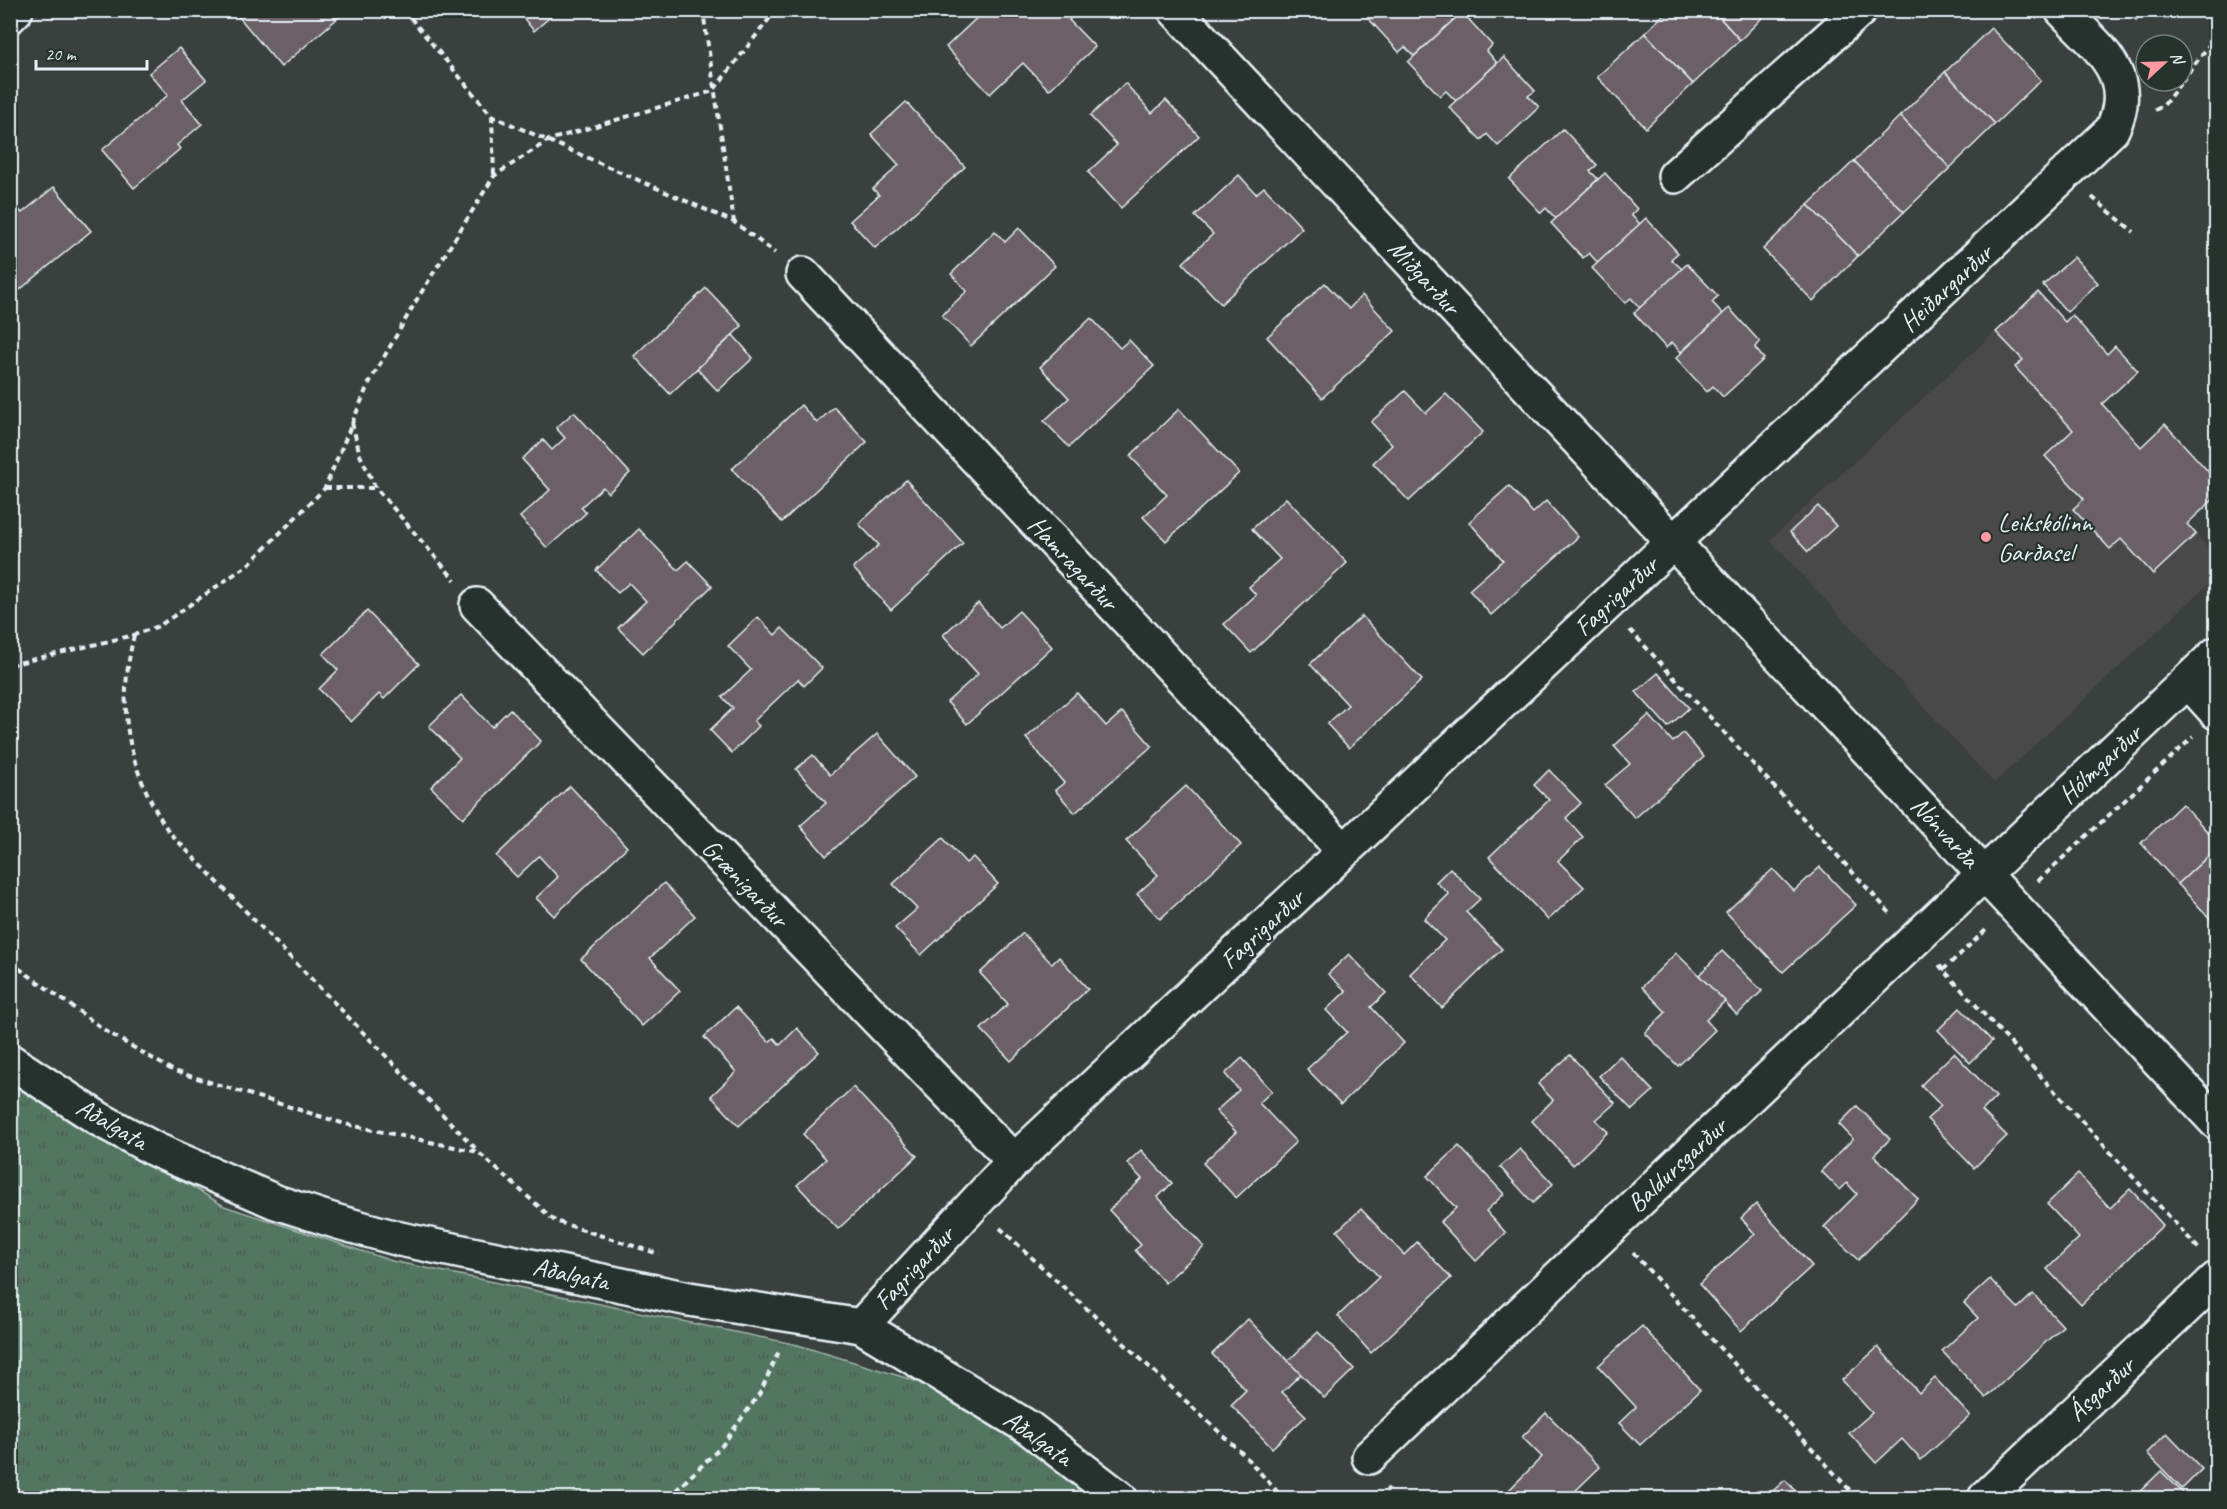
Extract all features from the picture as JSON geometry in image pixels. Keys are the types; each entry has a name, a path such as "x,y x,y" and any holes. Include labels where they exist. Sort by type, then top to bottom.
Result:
{"street":[{"path":"10,16 16,10"},
{"name":"Miðgarður","path":"1175,10 1673,543"},
{"path":"1675,176 1860,10"},
{"name":"Heiðargarður","path":"1673,543 2066,176 2112,130 2119,115 2122,99 2120,83 2114,68 2062,10"},
{"name":"Hamragarður","path":"803,274 1344,851"},
{"name":"Fagrigarður","path":"861,1326 1014,1161 1673,543"},
{"name":"Nónvarða","path":"1673,543 2217,1122"},
{"name":"Grænigarður","path":"477,605 1014,1161"},
{"name":"Hólmgarður","path":"1984,874 2217,654"},
{"path":"2188,681 2208,722"},
{"name":"Baldursgarður","path":"1369,1457 1984,874"},
{"name":"Aðalgata","path":"10,1060 99,1119 156,1150 276,1202 338,1222 435,1246 689,1299 861,1326 1029,1428 1119,1498"},
{"name":"Ásgarður","path":"1985,1498 2217,1279"}],"path":[{"path":"404,10 492,116 734,222 803,274"},
{"path":"700,10 704,18 734,222"},
{"path":"10,665 134,635 159,626 248,565 325,488 368,385 416,301 494,176 549,140 713,91 776,10"},
{"path":"2194,66 2217,36"},
{"path":"492,116 494,176"},
{"path":"2066,176 2134,232"},
{"path":"352,422 360,455 376,488 477,605"},
{"path":"325,488 376,488"},
{"path":"134,635 125,689 125,717 129,744 138,775 152,805 169,832 478,1152 555,1221 666,1256"},
{"path":"1944,970 2208,722"},
{"path":"10,962 109,1033 174,1071 345,1124 478,1152"},
{"path":"974,1203 1245,1456 1283,1498"},
{"path":"1610,1228 1857,1498"},
{"path":"669,1498 721,1447 760,1393 794,1317"}],"shaded area":[{"name":"Leikskólinn Garðasel","path":"2038,292 2065,321 2072,315 2107,353 2115,346 2138,371 2102,404 2141,446 2165,424 2216,480 2216,497 2187,524 2216,556 2216,577 1994,783 1770,540"}],"green space":[{"path":"10,1070 34,1091 224,1206 392,1261 798,1345 929,1385 1065,1466 1098,1498 11,1498"}],"building":[{"path":"233,10 333,10 339,17 281,67"},
{"path":"517,10 558,10 534,31"},
{"path":"985,10 1072,10 1075,14 1069,20 1095,47 1049,90 1023,63 990,94 946,47"},
{"path":"1374,10 1449,10 1456,18 1414,56 1405,47 1399,52 1367,17"},
{"path":"1668,10 1713,10 1740,40 1693,84 1645,33"},
{"path":"1713,10 1770,10 1740,40"},
{"path":"2127,10 2146,10 2136,20"},
{"path":"1462,12 1492,45 1487,51 1497,63 1456,101 1446,91 1440,96 1408,62"},
{"path":"1991,28 2041,80 1995,124 1945,72"},
{"path":"1645,33 1693,84 1646,128 1597,77"},
{"path":"179,48 206,80 182,100 202,124 177,145 180,149 134,188 102,150 168,95 149,73"},
{"path":"1504,57 1535,91 1528,96 1539,107 1498,146 1487,134 1481,140 1449,107"},
{"path":"1945,72 1995,124 1950,168 1900,116"},
{"path":"1125,83 1152,113 1166,100 1199,136 1121,208 1088,172 1117,145 1090,116"},
{"path":"906,102 965,167 875,248 850,221 879,195 873,189 899,165 871,134"},
{"path":"1900,116 1950,168 1904,212 1854,161"},
{"path":"1563,129 1597,165 1590,171 1598,179 1556,219 1546,208 1541,213 1509,179"},
{"path":"1854,161 1904,212 1858,256 1808,205"},
{"path":"1605,173 1637,209 1631,215 1640,224 1598,263 1589,253 1583,258 1551,223"},
{"path":"1239,175 1256,194 1264,187 1302,228 1221,304 1183,263 1213,234 1195,216"},
{"path":"54,187 91,231 10,298 10,200 22,213"},
{"path":"1808,205 1858,256 1813,301 1763,249"},
{"path":"1646,218 1678,253 1671,259 1682,269 1640,308 1631,298 1625,303 1592,268"},
{"path":"1019,228 1055,266 971,346 942,315 967,291 951,274 995,231 1005,242"},
{"path":"2074,257 2098,283 2067,312 2043,285"},
{"path":"1687,264 1718,296 1712,302 1723,314 1681,352 1672,342 1666,348 1634,313"},
{"path":"1325,283 1349,309 1362,295 1395,331 1322,398 1267,337"},
{"path":"706,288 742,326 670,394 634,356"},
{"path":"2038,292 2065,322 2072,315 2107,354 2115,346 2138,371 2102,404 2141,447 2165,424 2216,480 2216,497 2187,524 2196,534 2153,574 2121,539 2110,549 2073,509 2084,499 2045,456 2073,430 2015,367 2023,360 1996,332"},
{"path":"1729,308 1760,342 1755,348 1764,359 1723,397 1713,386 1707,392 1676,358"},
{"path":"1091,318 1120,348 1129,340 1154,366 1069,447 1044,421 1069,398 1040,367"},
{"path":"733,335 753,358 718,391 697,369"},
{"path":"1405,391 1426,413 1446,394 1483,432 1409,501 1373,463 1392,445 1371,422"},
{"path":"801,405 817,423 834,407 867,442 782,522 732,469"},
{"path":"1179,409 1239,473 1166,541 1143,517 1167,495 1130,456"},
{"path":"574,412 630,473 608,493 603,487 581,507 586,513 547,548 520,517 550,490 522,459 543,440 552,450 565,438 556,428"},
{"path":"906,480 963,543 891,610 853,568 879,545 859,524"},
{"path":"1509,486 1533,513 1546,501 1578,537 1491,615 1469,590 1503,560 1469,522"},
{"path":"1286,498 1347,563 1251,653 1224,624 1256,595 1249,587 1280,559 1252,529"},
{"path":"1818,506 1836,526 1808,552 1790,532"},
{"path":"639,529 678,570 688,561 712,586 643,653 618,628 646,601 629,583 618,593 596,570"},
{"path":"978,603 1000,628 1019,611 1052,647 967,724 947,702 978,674 943,635"},
{"path":"367,611 419,664 384,699 379,694 351,722 319,689 338,670 323,654"},
{"path":"1362,616 1422,680 1349,748 1327,724 1348,705 1310,664"},
{"path":"758,617 775,635 782,628 822,668 804,686 798,679 754,721 759,726 732,753 710,730 733,708 722,697 751,670 728,646"},
{"path":"1658,673 1689,708 1668,727 1636,692"},
{"path":"1077,693 1106,726 1122,712 1152,746 1075,813 1055,790 1064,783 1026,738"},
{"path":"461,695 492,727 510,709 541,741 463,818 431,787 460,758 429,726"},
{"path":"1649,715 1673,742 1683,733 1704,757 1635,818 1605,785 1630,764 1614,746"},
{"path":"877,734 915,777 826,856 800,826 826,803 796,769 813,755 830,775"},
{"path":"1549,770 1581,803 1566,818 1583,837 1558,861 1584,887 1548,920 1489,857 1549,800 1534,785"},
{"path":"570,786 627,847 554,916 536,898 558,877 539,856 517,877 496,856"},
{"path":"1186,786 1241,845 1160,919 1137,894 1158,875 1126,841"},
{"path":"2182,804 2216,841 2216,849 2178,884 2141,843"},
{"path":"943,838 966,863 973,857 998,884 921,955 895,928 917,909 893,884"},
{"path":"2216,849 2216,925 2178,884"},
{"path":"1820,867 1856,905 1783,972 1726,912 1773,869 1794,891"},
{"path":"1450,868 1480,899 1466,912 1502,949 1442,1008 1410,974 1445,940 1424,919 1449,894 1436,882"},
{"path":"664,883 695,916 650,958 680,991 642,1026 581,959"},
{"path":"1023,933 1052,964 1059,957 1088,989 1011,1061 981,1029 1008,1004 980,973"},
{"path":"1722,951 1762,991 1737,1015 1699,975"},
{"path":"1676,953 1725,1001 1706,1020 1715,1030 1678,1066 1645,1033 1666,1012 1642,987"},
{"path":"1349,954 1386,993 1371,1007 1404,1043 1341,1104 1307,1069 1347,1032 1326,1010 1346,991 1328,974"},
{"path":"736,1007 769,1042 774,1038 780,1045 797,1028 819,1052 739,1126 711,1096 736,1072 704,1037"},
{"path":"1960,1008 1992,1041 1970,1063 1938,1030"},
{"path":"1954,1053 1996,1097 1982,1111 2007,1136 1974,1168 1927,1119 1941,1106 1921,1085"},
{"path":"1570,1055 1615,1103 1596,1120 1608,1132 1573,1165 1532,1121 1553,1100 1538,1084"},
{"path":"1620,1056 1653,1091 1632,1110 1599,1076"},
{"path":"1242,1058 1272,1091 1259,1103 1296,1142 1236,1198 1203,1163 1236,1132 1216,1111 1239,1090 1225,1074"},
{"path":"853,1087 917,1156 838,1229 797,1185 826,1159 803,1134"},
{"path":"1857,1106 1890,1139 1874,1155 1918,1199 1858,1260 1824,1227 1857,1194 1847,1183 1840,1190 1821,1171 1853,1139 1839,1124"},
{"path":"1459,1146 1504,1194 1486,1211 1506,1233 1476,1261 1440,1222 1456,1208 1427,1176"},
{"path":"1520,1149 1553,1184 1533,1203 1500,1167"},
{"path":"1141,1150 1172,1183 1158,1197 1204,1247 1165,1283 1135,1250 1141,1245 1109,1210 1142,1179 1127,1163"},
{"path":"2078,1174 2110,1208 2130,1189 2163,1225 2081,1305 2047,1269 2079,1238 2047,1204"},
{"path":"1756,1204 1812,1266 1741,1331 1699,1284 1755,1234 1741,1218"},
{"path":"1361,1209 1404,1255 1417,1242 1451,1278 1371,1353 1338,1316 1379,1277 1337,1231"},
{"path":"1990,1279 2018,1308 2033,1294 2063,1326 1986,1398 1942,1351 1978,1318 1964,1303"},
{"path":"1248,1319 1301,1374 1282,1392 1306,1416 1272,1448 1231,1405 1246,1390 1212,1354"},
{"path":"1642,1326 1700,1390 1640,1445 1619,1423 1636,1407 1598,1366"},
{"path":"1318,1332 1354,1369 1324,1398 1288,1361"},
{"path":"1878,1347 1919,1393 1935,1378 1970,1416 1921,1460 1902,1439 1876,1463 1849,1433 1872,1413 1842,1380"},
{"path":"1546,1413 1600,1467 1568,1498 1516,1498 1508,1491 1542,1457 1522,1437"},
{"path":"2167,1433 2202,1469 2182,1489 2147,1453"},
{"path":"2161,1471 2188,1498 2133,1498"},
{"path":"1785,1480 1803,1498 1765,1498"}],"place":[{"name":"Leikskólinn Garðasel","path":"1986,537"}]}
